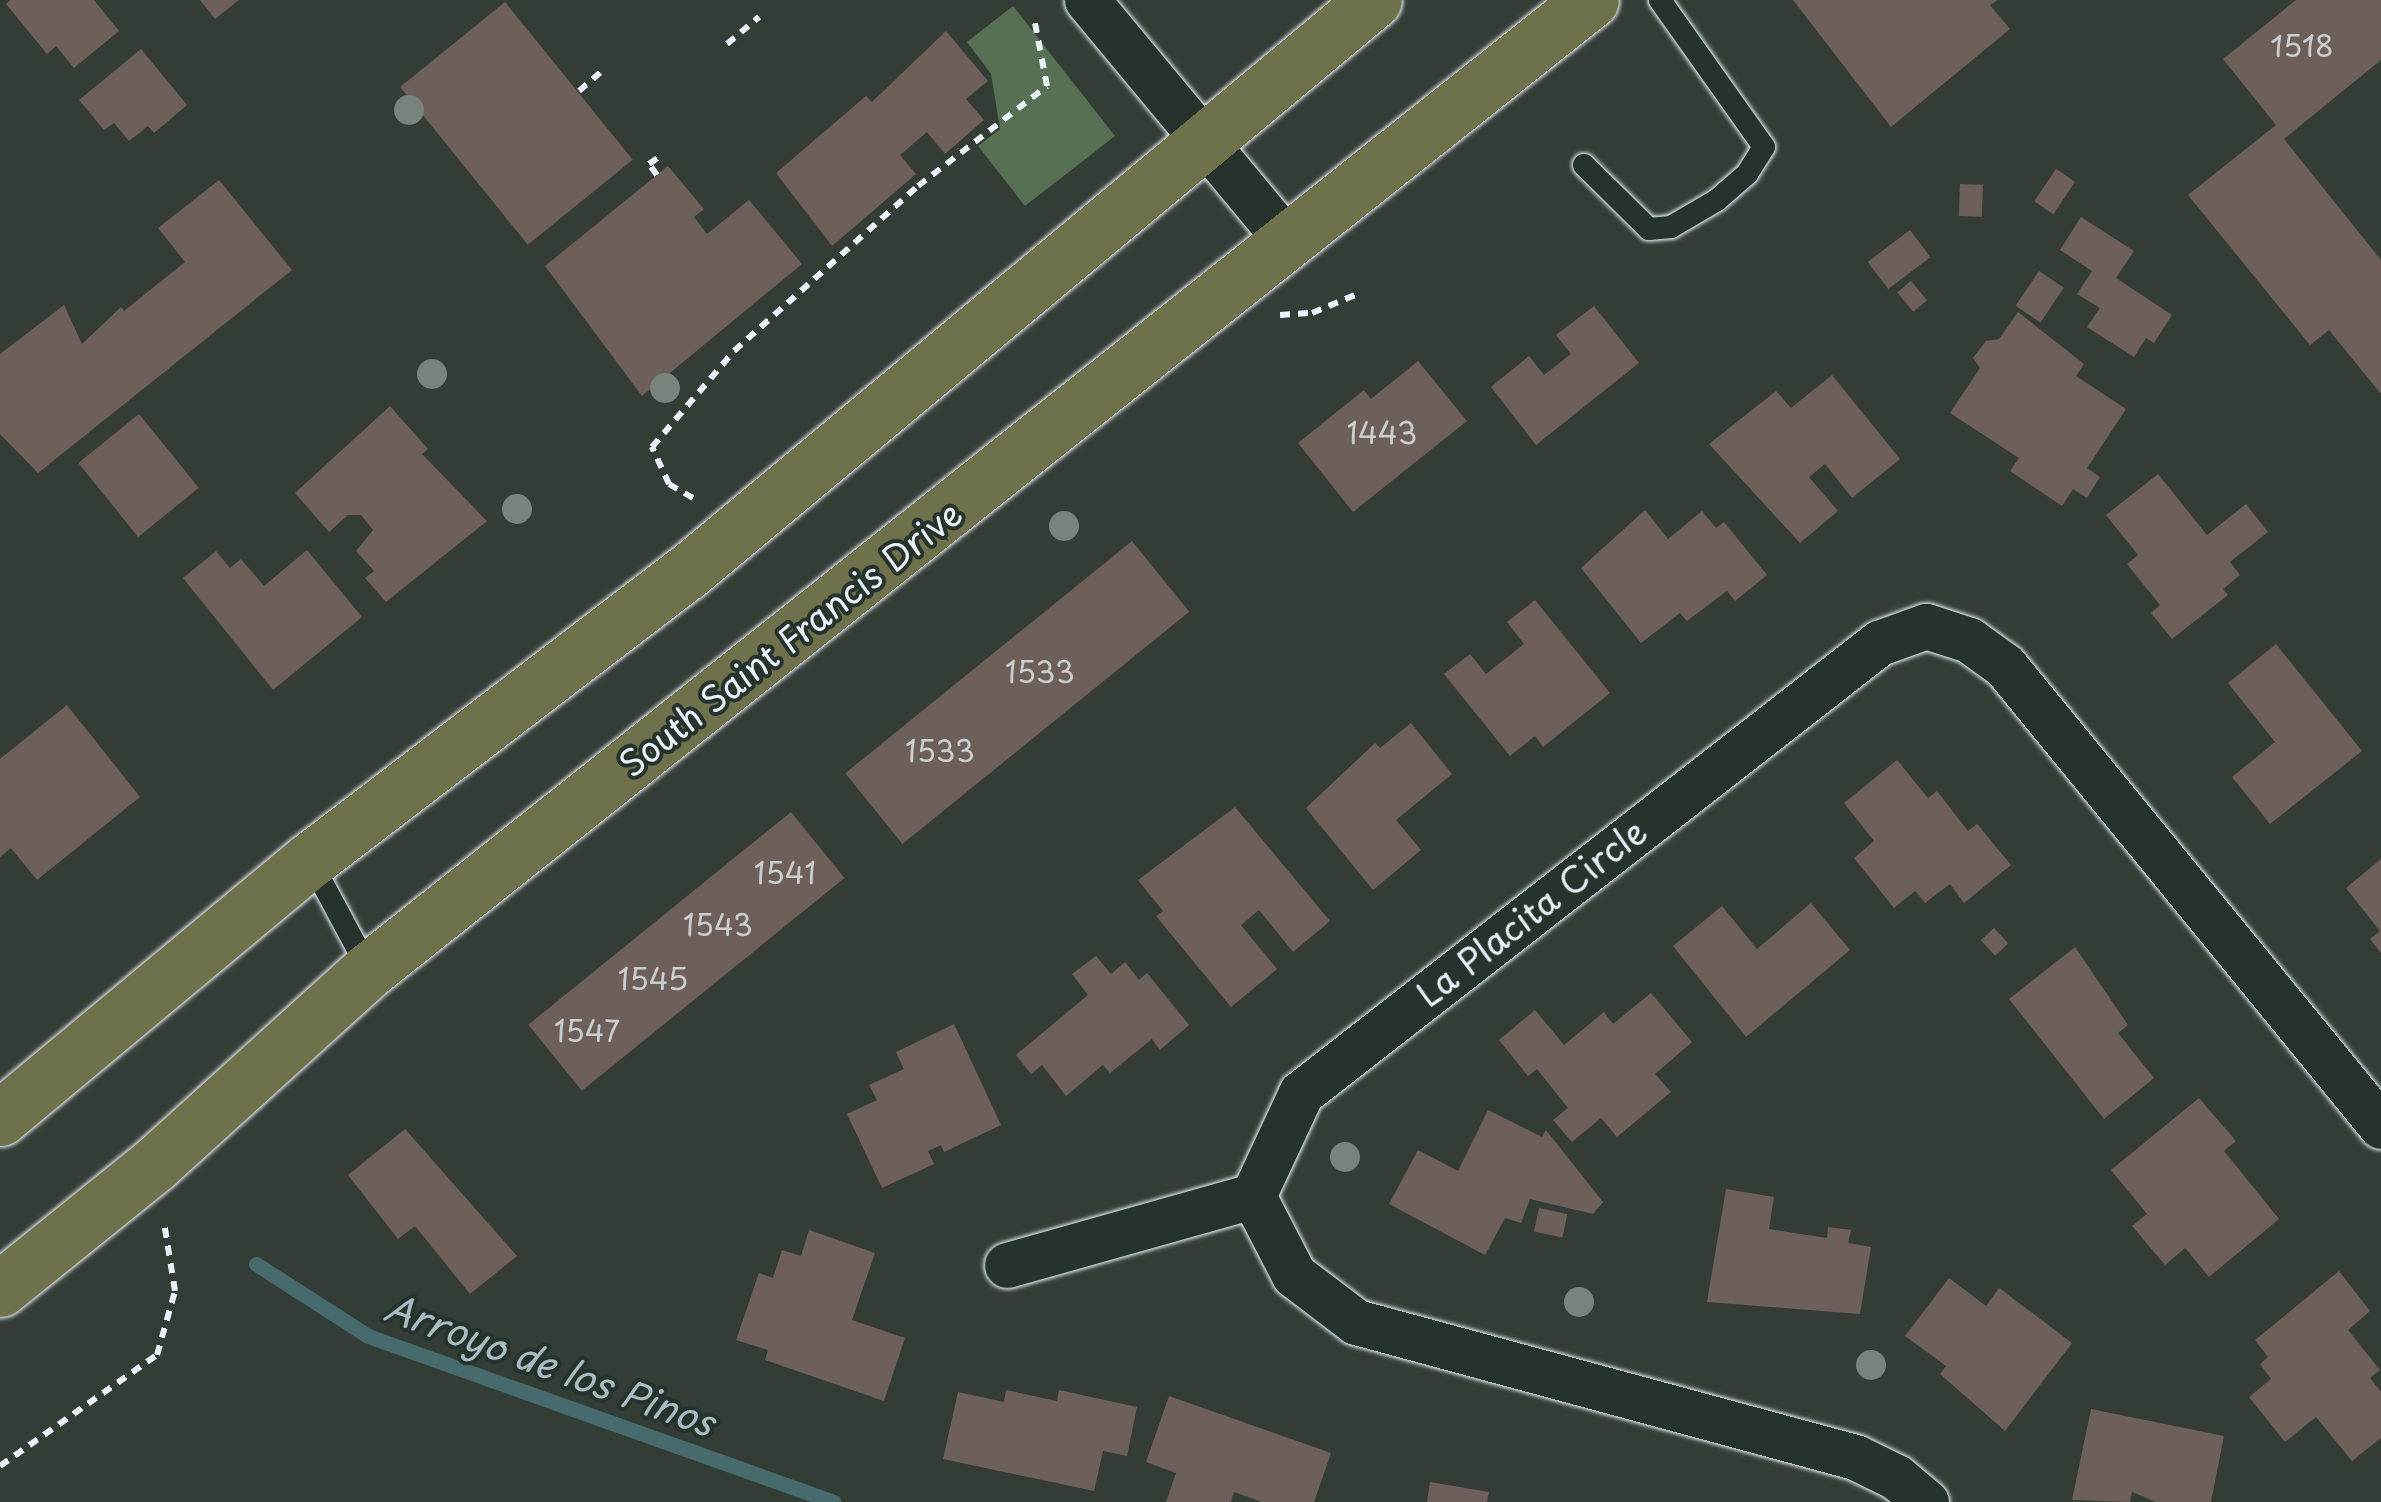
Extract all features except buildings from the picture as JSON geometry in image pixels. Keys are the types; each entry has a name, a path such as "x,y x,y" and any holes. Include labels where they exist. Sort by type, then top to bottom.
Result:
{"highway":[{"path":"0,1118 310,860 686,573 1374,0"},
{"name":"South Saint Francis Drive","path":"0,1289 155,1164 369,970 1289,244 1590,0"}],"street":[{"path":"1087,0 1289,244"},
{"name":"La Placita Circle","path":"1254,1196 1301,1093 1879,642 1926,626 1968,640 2005,666 2381,1126"},
{"path":"1007,1265 1254,1196 1294,1275 1356,1322 1854,1457 1896,1477 1926,1502"}],"lane":[{"path":"1584,165 1649,228 1670,228 1718,200 1747,174 1764,146 1660,0"},
{"path":"310,860 369,970"}],"path":[{"path":"727,44 760,17"},
{"path":"698,501 669,484 652,447 734,351 918,186 1047,86 1034,23"},
{"path":"579,91 605,68"},
{"path":"658,157 649,164 658,174"},
{"path":"1271,315 1312,313 1356,295"},
{"path":"0,1466 157,1355 175,1291 155,1164"}],"green space":[{"path":"1013,6 1115,136 1025,206 978,146 1000,129 991,74 967,42"}],"waterway":[{"name":"Arroyo de los Pinos","path":"256,1264 368,1336 833,1502"}]}
